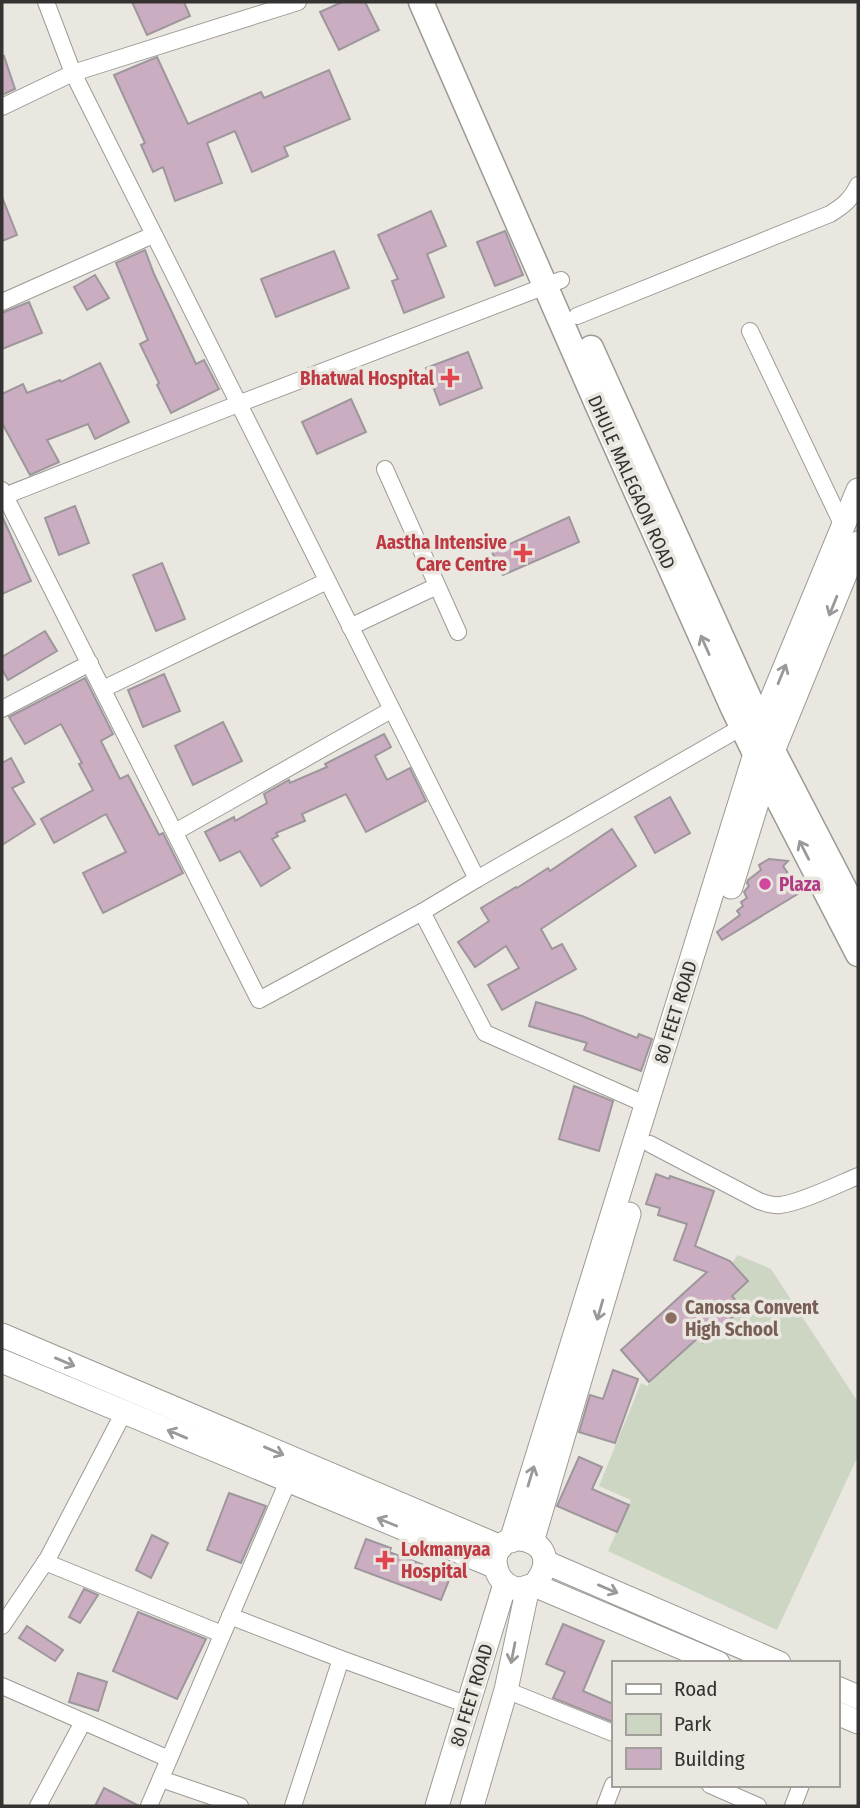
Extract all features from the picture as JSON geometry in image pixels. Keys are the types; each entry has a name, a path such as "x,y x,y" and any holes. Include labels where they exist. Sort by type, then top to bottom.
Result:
{"main road":[{"name":"DHULE MALEGAON ROAD","path":"421,2 553,282 765,760 858,954"},
{"path":"437,2 553,282 577,316 752,726"},
{"name":"80 FEET ROAD","path":"472,1806 506,1690 515,1564 647,1105 765,760 851,535 858,490"},
{"name":"80 FEET ROAD","path":"752,726 851,535"},
{"path":"765,760 858,915"},
{"name":"80 FEET ROAD","path":"437,1806 650,1143 765,760"},
{"path":"2,1337 515,1564 714,1661"},
{"path":"2,1361 288,1481 515,1564"},
{"path":"515,1564 536,1544 545,1562 774,1661"},
{"path":"839,1714 858,1722"}],"street":[{"path":"46,2 73,73 477,879"},
{"path":"2,107 73,73 298,2"},
{"path":"577,316 830,214 844,206 858,185"},
{"path":"2,302 153,235"},
{"path":"553,282 3,494 259,1000 422,912 752,726"},
{"path":"750,331 851,535"},
{"path":"385,469 458,632"},
{"path":"103,689 327,581"},
{"path":"350,627 438,586"},
{"path":"2,709 90,663"},
{"path":"175,832 391,710"},
{"path":"422,912 485,1033 647,1105"},
{"path":"650,1143 758,1201 771,1205 796,1201 858,1176"},
{"path":"2,1626 45,1562 124,1412"},
{"path":"149,1806 288,1481"},
{"path":"45,1562 222,1634"},
{"path":"230,1616 468,1705"},
{"path":"293,1806 341,1659"},
{"path":"2,1686 169,1759"},
{"path":"506,1690 612,1733"},
{"path":"38,1806 83,1722"},
{"path":"161,1779 240,1806"},
{"path":"606,1806 612,1787"},
{"path":"715,1787 758,1806"},
{"path":"793,1806 800,1787"}],"green space":[{"path":"738,1255 771,1269 858,1402 858,1456 777,1630 608,1551 631,1500 599,1486 641,1383 647,1386 696,1341 703,1342 736,1314 732,1309 738,1303 727,1289 735,1293 748,1281 732,1263"}],"building":[{"path":"132,2 184,2 190,16 147,35"},
{"path":"342,2 365,2 379,30 339,50 320,12"},
{"path":"4,56 15,89 2,95 2,57"},
{"path":"157,57 188,124 261,92 264,98 329,70 350,119 284,147 288,156 252,172 235,131 207,143 222,183 175,201 163,167 153,172 141,145 145,143 114,75"},
{"path":"2,197 17,235 2,241"},
{"path":"431,211 446,246 427,254 444,297 404,313 392,281 398,279 378,235"},
{"path":"505,231 523,275 495,286 477,242"},
{"path":"145,250 196,364 204,360 219,389 171,413 140,344 148,340 116,263"},
{"path":"334,251 349,288 276,317 261,279"},
{"path":"95,275 109,298 87,310 74,287"},
{"path":"29,302 42,333 2,349 2,313"},
{"path":"468,352 482,388 440,405 426,368"},
{"path":"100,363 129,422 95,439 88,424 47,440 59,462 30,475 2,423 2,394 23,384 27,393 60,380 61,382"},
{"path":"351,399 366,432 317,454 302,422"},
{"path":"75,506 89,543 59,555 45,518"},
{"path":"2,516 31,581 2,594"},
{"path":"569,517 579,542 503,575 492,552"},
{"path":"162,563 185,619 156,631 133,575"},
{"path":"45,631 57,651 8,680 2,669 2,657"},
{"path":"164,674 180,711 143,727 128,690"},
{"path":"85,678 113,734 101,741 120,779 128,775 159,835 163,833 183,873 103,913 83,873 126,852 106,814 54,843 41,819 93,790 61,724 25,744 9,717"},
{"path":"223,722 242,761 193,785 175,746"},
{"path":"384,734 391,747 375,756 387,780 410,768 426,801 366,832 346,794 302,814 305,821 276,833 278,836 272,839 290,868 261,886 240,851 220,861 205,832 234,817 235,821 267,803 264,794 289,780 290,783 327,767 325,764"},
{"path":"11,758 24,782 12,788 35,824 2,845 2,763"},
{"path":"670,797 690,833 655,853 635,817"},
{"path":"612,829 636,866 541,929 552,949 562,944 576,969 502,1010 488,985 519,968 506,946 475,967 458,942 489,921 481,908 548,868 550,871"},
{"path":"769,859 788,861 783,866 801,892 722,940 717,932 740,915 737,911 743,906 741,902 747,898 744,892 749,886 748,880 761,870 759,865"},
{"path":"536,1002 582,1016 637,1038 639,1034 652,1039 641,1071 584,1050 587,1043 529,1026"},
{"path":"574,1086 613,1101 599,1151 559,1139"},
{"path":"656,1174 714,1191 695,1246 730,1261 748,1281 732,1296 738,1303 731,1309 736,1314 703,1343 698,1338 649,1382 621,1350 707,1272 674,1260 687,1224 658,1215 660,1208 646,1204"},
{"path":"613,1370 638,1379 615,1443 579,1432 590,1395 603,1399"},
{"path":"579,1457 602,1467 592,1489 629,1505 617,1532 557,1506"},
{"path":"229,1493 266,1506 241,1563 207,1550"},
{"path":"152,1535 168,1543 151,1578 136,1570"},
{"path":"366,1539 391,1548 389,1552 451,1575 441,1600 355,1568"},
{"path":"84,1589 98,1595 80,1623 69,1617"},
{"path":"138,1612 206,1639 177,1699 113,1671"},
{"path":"563,1624 604,1641 583,1691 612,1704 612,1722 553,1698 565,1672 546,1664"},
{"path":"27,1626 63,1650 55,1661 19,1638"},
{"path":"78,1673 107,1682 98,1711 69,1702"},
{"path":"104,1788 139,1806 95,1806"}],"place":[{"name":"Bhatwal Hospital","path":"450,378"},
{"name":"Aastha Intensive Care Centre","path":"523,553"},
{"name":"Plaza","path":"765,884"},
{"name":"Canossa Convent High School","path":"671,1318"},
{"name":"Lokmanyaa Hospital","path":"385,1560"}]}
